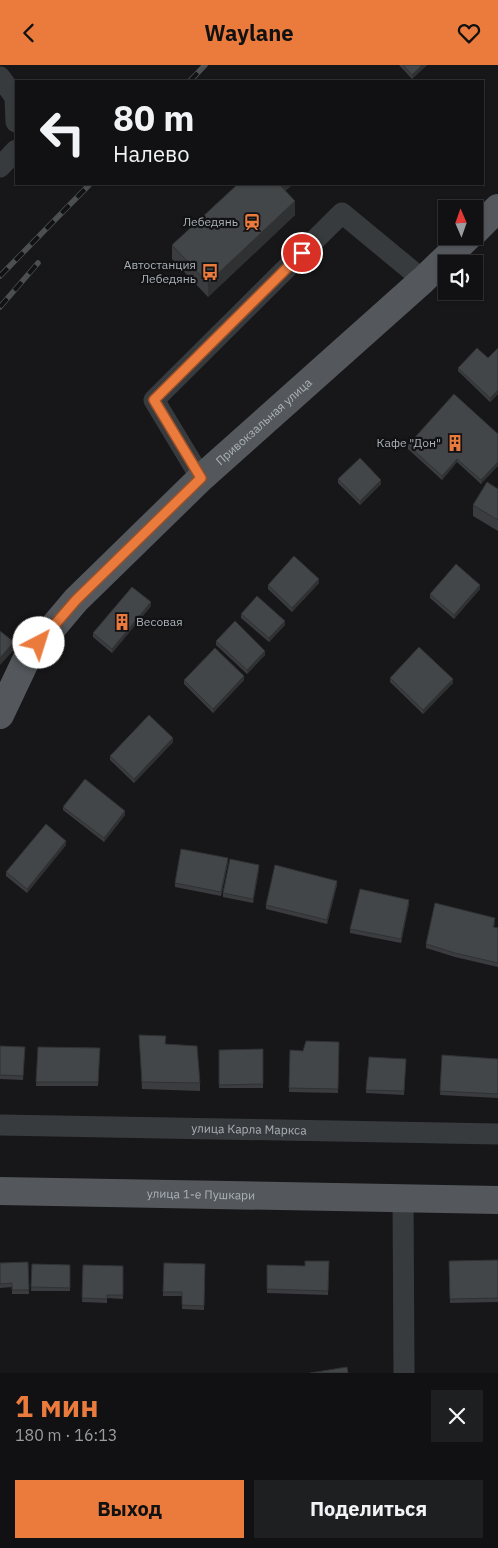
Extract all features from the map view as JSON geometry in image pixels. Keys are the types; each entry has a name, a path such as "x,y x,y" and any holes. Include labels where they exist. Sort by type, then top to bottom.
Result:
{"main road":[{"path":"483,223 498,208"},
{"name":"Привокзальная улица","path":"0,715 27,658 76,600 201,478 423,280 460,245"},
{"name":"улица 1-е Пушкари","path":"0,1191 498,1200"}],"street":[{"path":"0,77 15,97"},
{"path":"0,167 15,151"},
{"path":"201,478 154,400 342,213 423,280"},
{"name":"улица Карла Маркса","path":"0,1125 498,1134"},
{"path":"402,1197 404,1373"}],"path":[{"path":"191,222 200,233"}],"building":[{"path":"403,65 422,65 412,75"},
{"path":"237,185 280,185 295,201 208,283 172,245"},
{"path":"477,348 488,358 498,348 498,390 490,398 458,368"},
{"name":"Кафе \"Дон\"","path":"454,394 498,434 498,462 481,480 457,459 442,476 408,445"},
{"path":"360,458 381,480 360,501 338,479"},
{"path":"487,482 498,489 498,520 473,505"},
{"path":"294,556 319,579 292,608 268,585"},
{"path":"456,564 480,585 454,615 430,594"},
{"name":"Весовая","path":"132,587 151,602 112,649 93,633"},
{"path":"257,596 285,621 269,638 241,614"},
{"path":"235,621 265,651 247,670 216,641"},
{"path":"0,631 14,642 0,658"},
{"path":"419,647 453,679 423,710 390,678"},
{"path":"215,648 244,676 213,709 184,680"},
{"path":"149,715 173,738 134,779 110,756"},
{"path":"85,779 125,811 104,838 63,807"},
{"path":"46,824 66,841 27,889 6,872"},
{"path":"181,849 228,858 221,892 175,883"},
{"path":"230,859 259,865 253,899 223,893"},
{"path":"275,865 337,881 327,920 266,905"},
{"path":"360,889 409,900 401,939 350,929"},
{"path":"435,903 495,918 493,927 498,928 498,963 426,944"},
{"path":"139,1035 166,1036 165,1044 197,1046 200,1083 142,1082"},
{"path":"306,1041 339,1042 338,1089 289,1088 290,1050 303,1051"},
{"path":"0,1046 25,1047 23,1076 0,1075"},
{"path":"38,1047 100,1048 98,1082 36,1082"},
{"path":"263,1049 263,1084 219,1085 219,1050"},
{"path":"442,1055 498,1059 498,1094 440,1091"},
{"path":"369,1057 406,1059 404,1091 366,1090"},
{"path":"498,1260 498,1298 450,1299 449,1261"},
{"path":"305,1261 329,1261 328,1291 267,1289 267,1265 305,1266"},
{"path":"28,1262 29,1290 12,1290 12,1283 0,1284 0,1263"},
{"path":"164,1263 205,1264 204,1306 182,1305 182,1292 163,1292"},
{"path":"32,1264 70,1265 70,1288 31,1287"},
{"path":"83,1265 123,1266 123,1295 107,1295 107,1299 82,1298"},
{"path":"347,1367 348,1373 310,1373"}],"railway":[{"path":"191,80 205,65"},
{"path":"0,276 89,185"},
{"path":"0,307 38,263"}],"place":[{"name":"Лебедянь","path":"252,222"},
{"name":"Автостанция Лебедянь","path":"210,272"},
{"name":"Кафе \"Дон\"","path":"455,443"},
{"name":"Весовая","path":"122,622"}],"route":[{"path":"39,643 76,600 201,478 154,400 302,253"}]}
